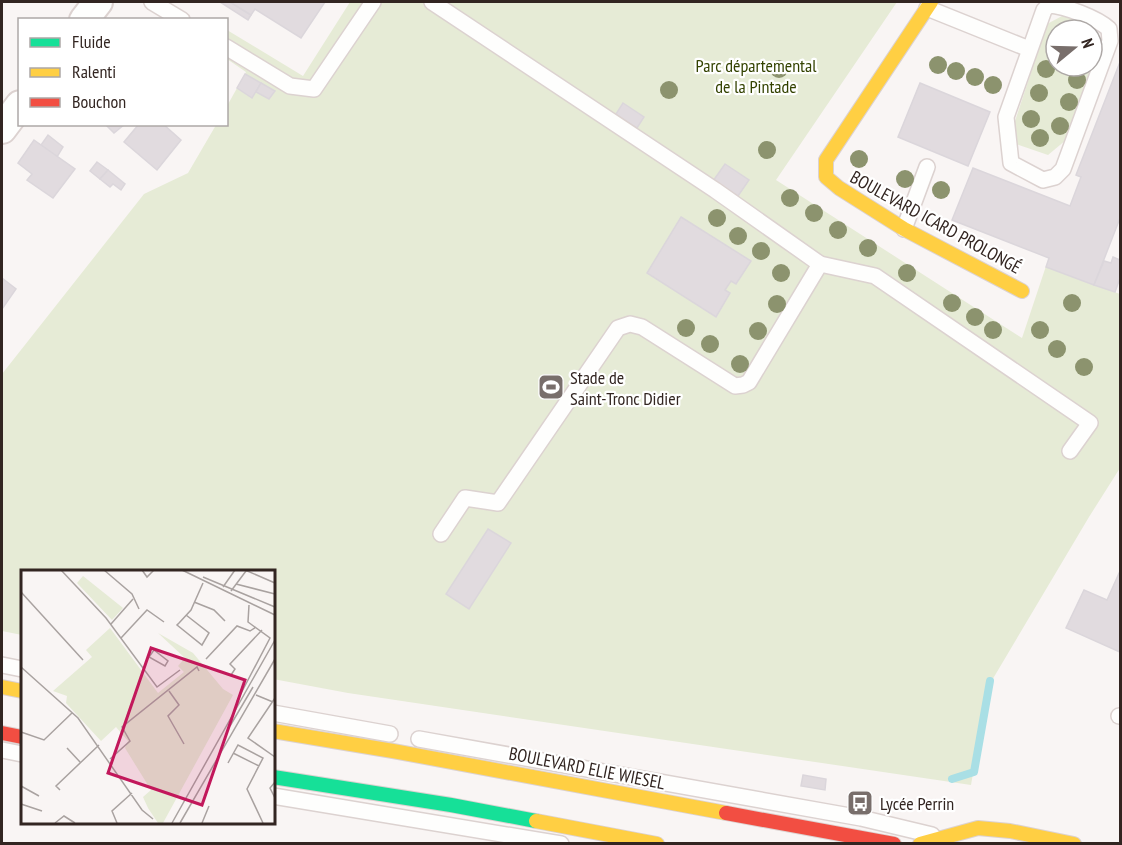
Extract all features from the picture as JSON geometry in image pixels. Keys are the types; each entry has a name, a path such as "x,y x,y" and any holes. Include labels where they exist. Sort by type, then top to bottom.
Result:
{"street":[{"path":"86,18 98,2"},
{"name":"BOULEVARD ICARD PROLONGÉ","path":"929,5 826,160 826,177 839,188 904,229 1022,291"},
{"path":"2,129 18,108"},
{"path":"2,687 21,691"},
{"name":"BOULEVARD ELIE WIESEL","path":"274,731 894,843"},
{"path":"2,733 21,737"},
{"path":"274,777 451,805 657,843"},
{"path":"920,843 978,828 1010,831 1074,843"}],"lane":[{"path":"152,2 179,18"},
{"path":"228,48 290,86 314,89 373,2"},
{"path":"432,2 716,190 820,264 875,276 1090,423 1070,451"},
{"path":"929,5 1029,49"},
{"path":"1049,5 1060,5 1103,24 1109,29 1110,41 1063,169 1055,177 1043,180 1011,164 1006,117 1029,49 1044,10 1049,5"},
{"path":"904,229 927,167"},
{"path":"441,534 465,498 498,503 618,328 630,324 642,327 735,386 743,385 749,382 820,264"},
{"path":"2,665 21,669"},
{"path":"274,713 861,818 944,837"},
{"path":"2,750 21,754"},
{"path":"274,796 561,843"}],"green space":[{"name":"Stade de Saint-Tronc Didier","path":"350,2 897,2 776,180 1022,338 1046,266 1120,294 1120,468 988,687 971,785 348,693 274,679 274,570 21,570 21,635 2,631 2,374 144,194 188,173 215,126 228,126 228,104 246,72 228,60 228,31 303,76"},
{"path":"1044,33 1044,78 1088,78 1066,140 1048,155 1016,144 1014,124"}],"building":[{"path":"220,2 230,2 251,15 248,20"},
{"path":"230,2 325,2 301,38 255,9 251,15"},
{"path":"1120,62 1120,218 1094,285 1046,267 1049,258 952,220 973,168 1070,206 1081,177 1076,175"},
{"path":"245,74 261,83 252,98 237,88"},
{"path":"261,83 275,91 269,99 256,92"},
{"path":"920,83 990,112 968,166 898,137"},
{"path":"623,103 644,117 637,128 616,114"},
{"path":"107,126 123,126 114,133"},
{"path":"137,126 165,126 181,140 157,170 124,142"},
{"path":"48,135 63,147 57,157 41,145"},
{"path":"34,140 75,169 53,198 27,180 32,174 18,163"},
{"path":"97,162 108,170 100,179 90,171"},
{"path":"725,164 749,180 738,196 713,181"},
{"path":"108,170 125,184 121,190 113,184 110,187 100,179"},
{"path":"681,217 751,261 736,284 731,281 725,290 730,293 716,317 647,273"},
{"path":"1113,257 1120,260 1120,278 1115,292 1094,285 1104,261 1111,263"},
{"path":"2,278 16,289 2,309"},
{"path":"488,529 511,543 469,609 446,594"},
{"path":"1120,571 1120,652 1066,628 1084,590 1107,600"},
{"path":"803,775 826,779 825,790 801,786"}],"waterway":[{"path":"952,779 974,772 990,681"}],"traffic: fast":[{"path":"274,777 536,821"}],"traffic: slow":[{"path":"931,2 826,160 826,177 839,188 904,229 1022,291"},
{"path":"2,687 21,691"},
{"path":"274,731 726,813"},
{"path":"536,821 657,844"},
{"path":"920,844 978,828 1010,831 1074,844"}],"traffic: jam":[{"path":"2,733 21,737"},
{"path":"726,813 894,844"}],"place":[{"name":"Stade de Saint-Tronc Didier","path":"551,387"},
{"name":"Lycée Perrin","path":"860,803"}],"park label":[{"name":"Parc départemental de la Pintade","path":"756,76"}]}
